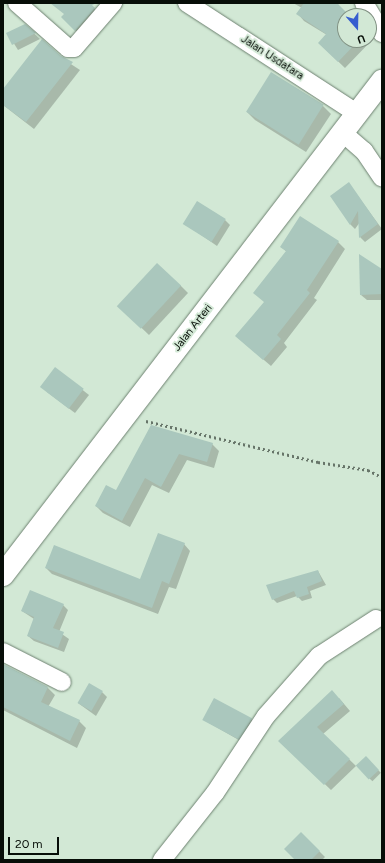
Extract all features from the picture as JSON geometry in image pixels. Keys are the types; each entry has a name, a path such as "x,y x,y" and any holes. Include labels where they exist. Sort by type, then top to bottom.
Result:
{"street":[{"path":"17,3 68,48 74,48 113,3"},
{"name":"Jalan Usdatara","path":"187,3 358,114"},
{"path":"364,3 382,33"},
{"name":"Jalan Arteri","path":"3,575 382,81"},
{"path":"343,133 364,151 382,178"},
{"path":"162,860 215,792 266,716 319,656 376,619"},
{"path":"3,652 62,682"}],"path":[{"path":"125,416 318,462 368,470 382,477"}],"building":[{"path":"50,3 97,3 92,5 95,8 75,31 61,17 64,14"},
{"path":"304,3 337,3 342,8 337,8 337,48 351,48 338,62 318,43 326,34 296,14"},
{"path":"25,24 36,33 12,45 6,33"},
{"path":"42,39 61,56 73,62 26,122 3,105 3,89"},
{"path":"271,72 324,105 299,145 246,112"},
{"path":"349,182 378,224 359,238 358,211 350,225 330,196"},
{"path":"197,201 226,219 212,242 183,224"},
{"path":"300,216 339,241 307,290 310,293 277,335 281,339 263,360 235,336 264,302 253,293 286,251 280,247"},
{"path":"359,254 382,269 382,294 360,295"},
{"path":"157,263 181,286 141,329 117,306"},
{"path":"55,367 84,389 69,409 40,387"},
{"path":"151,425 213,443 207,462 179,454 161,487 145,478 122,521 95,506 106,485 116,490"},
{"path":"158,533 185,543 169,584 162,581 152,608 45,568 54,545 140,579"},
{"path":"318,570 322,581 307,587 309,594 297,598 294,591 272,600 266,585"},
{"path":"30,590 64,604 53,628 64,632 58,648 27,636 34,617 21,611"},
{"path":"3,664 48,687 41,702 80,720 70,741 3,707"},
{"path":"89,683 103,691 91,711 78,703"},
{"path":"332,690 344,704 317,727 350,759 324,785 278,741"},
{"path":"214,698 252,718 240,740 202,720"},
{"path":"366,756 379,770 369,779 356,766"},
{"path":"301,832 320,851 311,860 295,860 284,849"}]}
